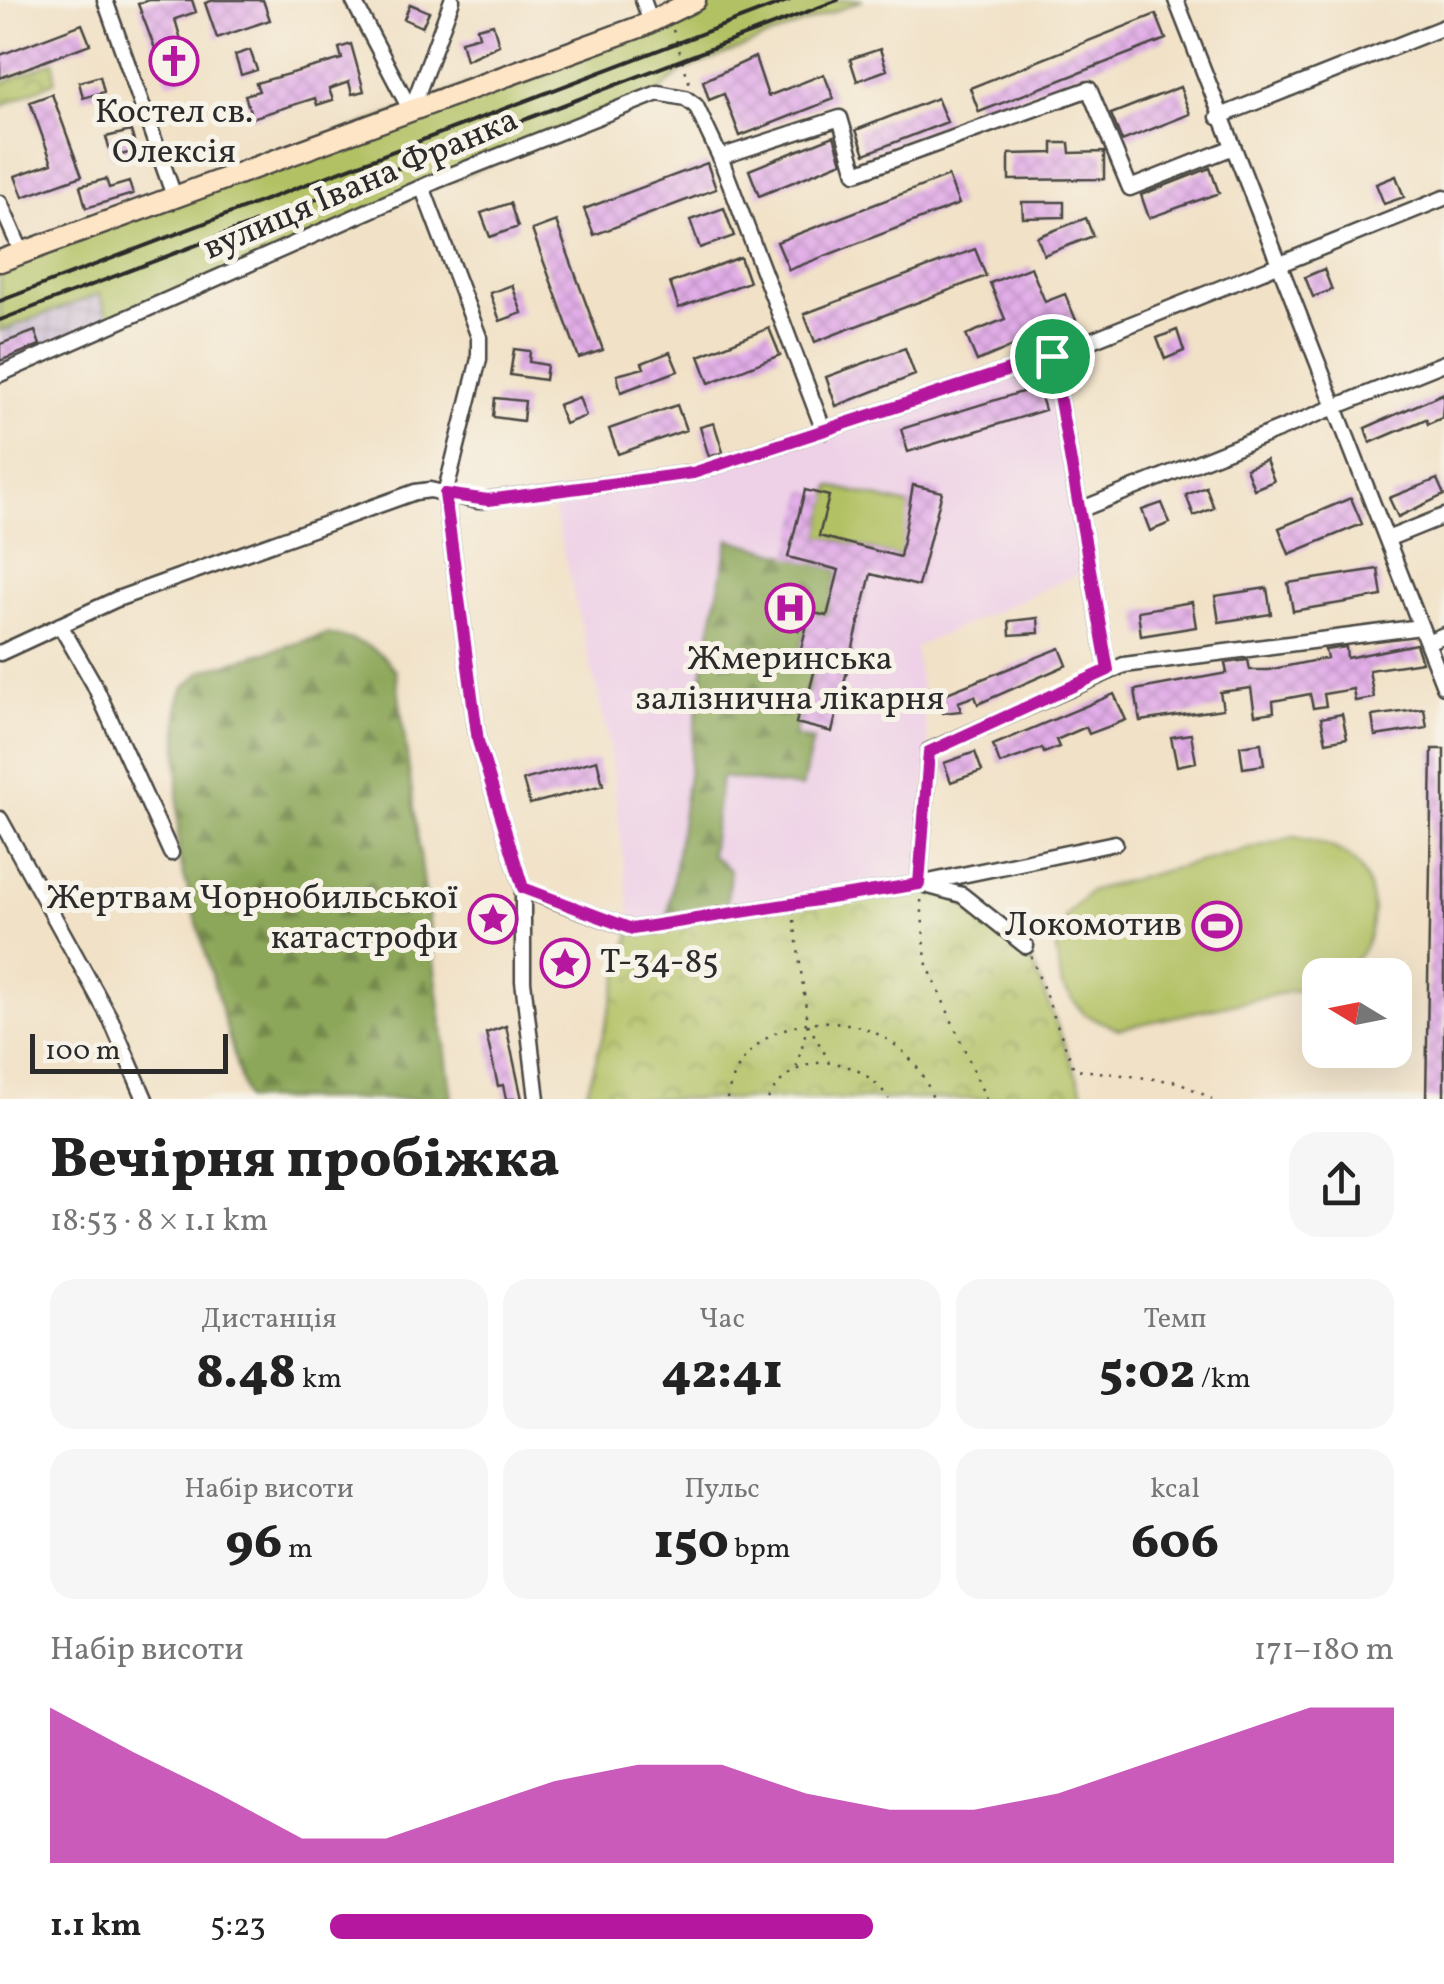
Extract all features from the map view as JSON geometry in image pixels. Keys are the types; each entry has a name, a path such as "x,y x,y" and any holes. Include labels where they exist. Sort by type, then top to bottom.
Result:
{"main road":[{"path":"0,261 659,18 695,0"}],"street":[{"path":"105,0 174,196"},
{"path":"353,0 411,111"},
{"path":"411,111 452,0"},
{"path":"643,0 659,18"},
{"path":"1176,0 1218,117 1444,686"},
{"path":"1218,117 1444,28"},
{"path":"720,157 840,118 856,173 1089,89 1130,188 1231,148"},
{"name":"вулиця Івана Франка","path":"0,374 423,189 658,94 685,98 696,106"},
{"path":"696,106 720,157 824,431"},
{"path":"423,189 480,348 445,494 478,741 523,888 524,982 537,1099"},
{"path":"0,653 118,599 415,492 488,500 693,473 1052,356 1444,198"},
{"path":"0,203 22,253"},
{"path":"1052,356 1108,670"},
{"path":"1082,509 1444,363"},
{"path":"1387,540 1444,516"},
{"path":"60,626 94,684 171,854"},
{"path":"919,884 929,752 1108,670 1137,662 1421,627"},
{"path":"1427,642 1444,635"},
{"path":"0,819 112,1020 145,1099"},
{"path":"523,888 632,929 919,884 1114,843"},
{"path":"919,884 962,896 1026,946"}],"path":[{"path":"659,18 696,106"},
{"path":"787,628 805,632"},
{"path":"919,884 926,962 986,1099"},
{"path":"768,1099 796,1070 808,1023 792,904"},
{"path":"1026,946 1074,1069 1179,1082 1212,1099"},
{"path":"727,1099 748,1056 763,1042 808,1023 834,1020 882,1033 912,1057 933,1099"},
{"path":"808,1023 830,1061"},
{"path":"796,1070 830,1061 849,1064 874,1079 889,1099"}],"shaded area":[{"path":"99,293 112,324 0,374 0,331"},
{"name":"Жмеринська залізнична лікарня","path":"1052,356 1092,568 915,647 929,751 919,884 632,929 608,738 549,492 693,473"}],"green space":[{"path":"695,0 863,0 682,71 658,93 112,324 99,294 0,331 0,261"},
{"path":"54,61 55,81 0,107 0,84"},
{"path":"831,486 912,506 900,557 819,536"},
{"path":"729,539 839,570 827,616 810,612 800,652 818,657 794,736 813,740 802,788 721,777 711,855 730,870 726,914 667,923 705,656"},
{"path":"328,634 366,645 396,671 452,1099 246,1099 178,854 178,704 183,689 202,671"},
{"name":"Локомотив","path":"1294,837 1329,846 1352,859 1367,881 1372,917 1363,950 1356,958 1302,958 1302,989 1118,1029 1085,1015 1062,986 1056,951 1066,916 1091,890"},
{"path":"919,884 962,895 1026,946 1086,1099 585,1099 632,929"}],"building":[{"path":"149,0 192,0 196,12 175,19 191,75 168,83 138,4"},
{"path":"263,0 270,20 217,38 205,3"},
{"path":"410,4 429,12 422,27 404,19"},
{"path":"1156,14 1166,39 979,112 970,88"},
{"path":"82,24 90,44 0,78 0,55"},
{"path":"493,24 499,45 466,60 461,41 479,36 477,28"},
{"path":"351,44 364,91 352,94 349,82 329,89 333,100 317,105 315,98 252,118 245,95 259,91 256,83 342,59 339,48"},
{"path":"880,49 887,70 857,81 850,59"},
{"path":"250,50 257,70 241,75 235,55"},
{"path":"755,57 768,96 824,74 834,99 740,136 724,94 709,100 703,81"},
{"path":"100,76 104,92 83,98 79,82"},
{"path":"1180,87 1190,114 1122,141 1111,114"},
{"path":"52,94 82,176 23,197 15,176 52,163 30,102"},
{"path":"937,98 947,122 865,154 856,130"},
{"path":"131,131 137,151 112,157 106,137"},
{"path":"834,136 842,162 759,196 749,170"},
{"path":"1053,143 1069,143 1070,153 1104,152 1104,179 1009,180 1009,154 1053,153"},
{"path":"707,163 716,189 594,235 584,209"},
{"path":"1210,168 1219,193 1149,218 1141,195"},
{"path":"948,176 959,204 789,270 777,242"},
{"path":"1396,176 1404,197 1384,204 1376,184"},
{"path":"106,179 109,188 129,182 133,194 86,208 80,186"},
{"path":"1022,202 1064,202 1064,217 1023,218"},
{"path":"510,203 518,227 490,237 481,213"},
{"path":"724,208 734,236 700,248 690,220"},
{"path":"1086,218 1093,236 1044,255 1037,237"},
{"path":"556,221 603,350 579,358 532,230"},
{"path":"975,249 986,276 815,342 804,314"},
{"path":"740,257 749,282 679,308 670,283"},
{"path":"1031,267 1045,302 1065,294 1076,320 977,361 966,335 1005,319 990,283"},
{"path":"1324,269 1332,290 1313,297 1305,277"},
{"path":"512,285 522,313 500,321 490,293"},
{"path":"769,328 780,355 709,383 699,356"},
{"path":"1177,330 1184,351 1165,359 1157,338"},
{"path":"35,331 40,345 0,361 0,344"},
{"path":"905,348 915,375 836,406 826,377"},
{"path":"514,349 530,351 529,362 547,365 545,380 510,375"},
{"path":"670,352 678,371 621,392 617,375 644,368 642,363"},
{"path":"1038,387 1045,410 908,452 901,429"},
{"path":"1444,393 1442,418 1428,424 1426,419 1370,443 1365,428"},
{"path":"579,397 586,416 565,424 558,405"},
{"path":"495,398 525,401 523,421 493,417"},
{"path":"677,405 686,430 618,454 609,429"},
{"path":"714,423 723,452 709,457 700,427"},
{"path":"1266,460 1274,481 1254,489 1246,468"},
{"path":"1437,479 1444,495 1398,517 1389,498"},
{"path":"913,485 942,492 918,586 871,574 832,732 796,723 801,703 806,704 818,657 800,653 810,612 827,616 839,570 788,557 805,490 829,496 819,536 900,557"},
{"path":"1206,487 1214,508 1194,516 1186,495"},
{"path":"1351,498 1362,524 1289,554 1279,528"},
{"path":"1162,503 1170,523 1150,531 1142,510"},
{"path":"1378,569 1382,596 1293,611 1288,583"},
{"path":"1267,588 1271,614 1219,622 1215,596"},
{"path":"1192,602 1196,627 1141,636 1138,611"},
{"path":"1038,618 1039,633 1010,635 1009,621"},
{"path":"1416,644 1422,662 1369,670 1374,698 1355,701 1353,689 1324,694 1326,706 1313,708 1310,694 1273,701 1274,712 1255,715 1251,688 1220,692 1223,709 1140,721 1135,690 1227,673 1225,663 1248,660 1250,670 1268,670 1327,658 1325,650 1346,647 1347,658"},
{"path":"1060,648 1067,665 978,704 975,696 958,702 961,711 943,713 937,697"},
{"path":"1114,694 1126,720 1089,734 1086,727 1056,740 1059,747 1044,753 1042,748 1000,764 993,745"},
{"path":"1424,709 1427,728 1375,736 1372,716"},
{"path":"1342,714 1347,738 1326,742 1321,718"},
{"path":"1191,734 1196,762 1177,766 1171,737"},
{"path":"1261,743 1264,765 1243,768 1240,746"},
{"path":"1432,749 1444,749 1444,1099 1426,1099"},
{"path":"975,752 982,771 951,782 944,763"},
{"path":"597,760 603,785 530,804 523,780"},
{"path":"506,1026 522,1099 506,1099 503,1085 498,1086 486,1033"}],"railway":[{"path":"0,301 790,0"},
{"path":"0,320 838,0"}],"place":[{"name":"Костел св. Олексія","path":"174,61"},
{"name":"Жмеринська залізнична лікарня","path":"790,608"},
{"name":"Жертвам Чорнобильської катастрофи","path":"493,919"},
{"name":"Локомотив","path":"1217,926"},
{"name":"Т-34-85","path":"565,963"}],"route":[{"path":"1052,356 1108,670 929,752 919,884 632,929 523,888 478,741 445,494 470,501 488,500 693,473 1052,356"}]}
